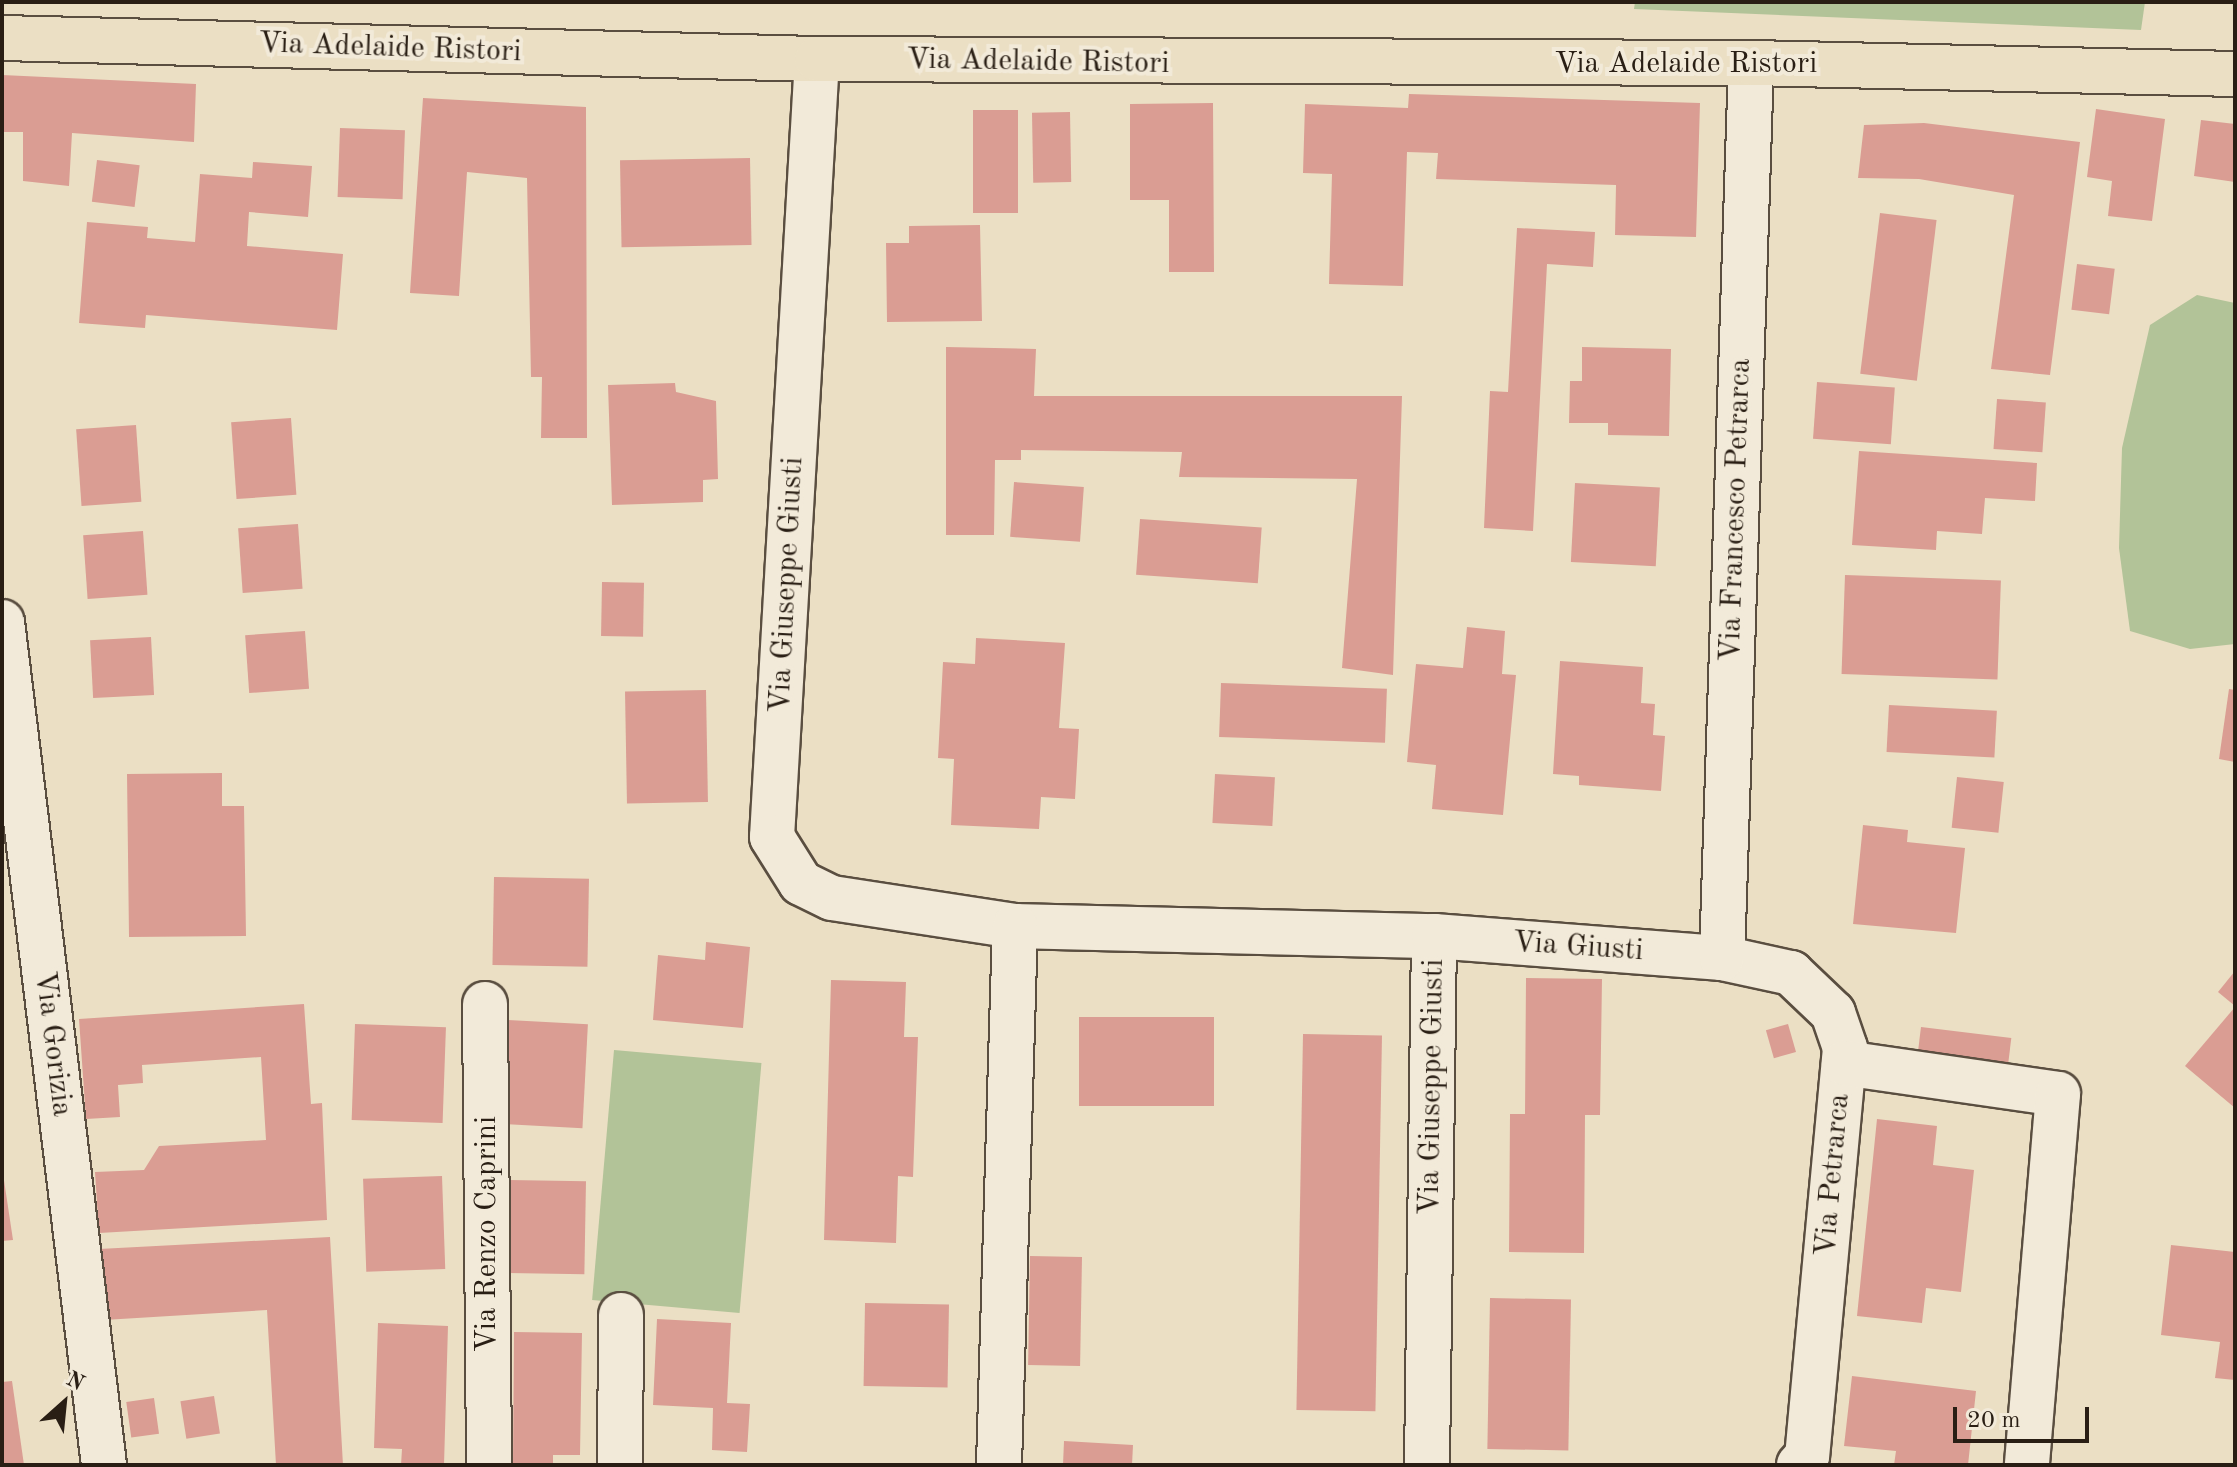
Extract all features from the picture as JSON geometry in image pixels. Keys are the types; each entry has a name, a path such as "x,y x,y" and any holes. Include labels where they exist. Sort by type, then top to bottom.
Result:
{"main road":[{"name":"Via Adelaide Ristori","path":"2,38 817,59 1751,63 2074,73 2235,74"}],"street":[{"name":"Via Giuseppe Giusti","path":"817,59 772,837 801,883 832,898 1015,926 1434,936 1427,1465"},
{"name":"Via Francesco Petrarca","path":"1722,958 1751,63"},
{"name":"Via Gorizia","path":"2,622 104,1465"},
{"path":"999,1465 1015,926"},
{"name":"Via Giusti","path":"1434,936 1722,958"},
{"name":"Via Petrarca","path":"1722,958 1791,973 1813,988 1833,1013 1844,1063 1807,1456 1799,1465"},
{"name":"Via Renzo Caprini","path":"485,1004 489,1465"},
{"path":"1844,1063 2058,1094 2027,1465"},
{"path":"620,1465 621,1315"}],"green space":[{"path":"1635,2 2145,2 2141,30 1634,9"},
{"path":"2197,295 2235,303 2235,644 2190,649 2130,631 2119,548 2122,448 2150,325"},
{"path":"614,1050 761,1063 740,1313 592,1300"}],"building":[{"path":"2,75 196,84 194,142 72,133 69,186 23,181 23,132 2,132"},
{"path":"1409,94 1700,103 1696,237 1615,235 1616,185 1436,179 1438,153 1407,152 1403,286 1329,284 1332,174 1303,173 1305,104 1408,108"},
{"path":"423,98 586,107 587,438 541,438 542,377 531,377 527,178 467,172 459,296 410,293"},
{"path":"1213,103 1214,272 1169,272 1169,200 1130,200 1130,104"},
{"path":"2096,109 2165,119 2152,221 2108,216 2112,181 2087,177"},
{"path":"973,110 1018,110 1018,213 973,213"},
{"path":"1070,112 1071,182 1033,183 1032,113"},
{"path":"2201,120 2235,124 2235,182 2194,176"},
{"path":"1924,123 2080,142 2050,375 1991,369 2014,195 1919,179 1858,178 1864,125"},
{"path":"340,128 405,130 403,199 338,197"},
{"path":"750,158 752,245 622,247 620,160"},
{"path":"97,160 140,165 135,207 92,202"},
{"path":"253,162 312,166 308,217 249,212 247,246 343,254 337,330 146,315 145,328 79,323 87,222 148,227 147,238 195,242 200,174 252,178"},
{"path":"1880,213 1937,220 1917,381 1860,374"},
{"path":"980,225 982,321 887,322 886,243 909,243 909,226"},
{"path":"1517,228 1595,232 1593,267 1547,264 1533,531 1484,528 1490,391 1508,392"},
{"path":"2077,264 2115,269 2109,314 2071,310"},
{"path":"946,347 1036,349 1034,396 1402,396 1393,675 1342,668 1357,479 1179,477 1182,452 1021,450 1021,460 995,460 994,535 946,535"},
{"path":"1582,347 1671,349 1669,436 1608,435 1608,423 1569,423 1570,381 1582,381"},
{"path":"1817,382 1895,387 1891,444 1813,439"},
{"path":"675,383 676,392 716,401 718,479 703,480 703,502 612,505 608,385"},
{"path":"1997,399 2046,402 2042,452 1994,449"},
{"path":"291,418 296,495 237,499 231,422"},
{"path":"136,425 141,502 82,506 76,429"},
{"path":"1859,451 2037,463 2035,501 1985,498 1982,534 1937,531 1936,550 1852,545"},
{"path":"1014,482 1084,487 1080,542 1010,537"},
{"path":"1575,483 1660,487 1656,566 1571,562"},
{"path":"1140,519 1262,528 1258,583 1136,575"},
{"path":"298,524 303,589 243,593 238,528"},
{"path":"143,531 147,595 88,599 83,535"},
{"path":"1845,575 2001,580 1997,679 1842,674"},
{"path":"602,582 644,583 643,637 601,636"},
{"path":"1467,627 1505,631 1502,674 1516,675 1503,815 1432,809 1436,765 1407,762 1416,664 1463,668"},
{"path":"305,631 309,689 249,693 245,635"},
{"path":"151,637 154,695 93,698 90,640"},
{"path":"976,638 1065,643 1059,728 1079,729 1075,799 1041,797 1039,829 951,825 954,759 938,758 943,662 975,664"},
{"path":"1560,661 1643,667 1641,703 1655,704 1653,735 1665,736 1661,791 1579,785 1579,776 1553,774"},
{"path":"1221,683 1387,689 1385,743 1219,737"},
{"path":"2229,689 2235,690 2235,762 2219,759"},
{"path":"706,690 708,802 627,803 625,691"},
{"path":"1889,705 1997,711 1994,758 1887,752"},
{"path":"222,773 222,806 244,806 246,936 129,937 127,774"},
{"path":"1215,774 1275,777 1272,826 1212,823"},
{"path":"1957,777 2004,782 1998,833 1952,828"},
{"path":"1863,825 1908,830 1907,842 1965,848 1956,933 1853,924"},
{"path":"494,877 589,879 587,967 492,965"},
{"path":"706,942 750,947 743,1028 653,1020 658,955 705,960"},
{"path":"2235,971 2235,1006 2218,992"},
{"path":"1526,978 1602,979 1600,1115 1585,1115 1584,1253 1509,1252 1510,1114 1525,1114"},
{"path":"831,980 906,982 904,1037 918,1037 913,1177 898,1176 896,1243 824,1240"},
{"path":"304,1004 311,1104 322,1103 327,1220 99,1233 95,1172 144,1170 159,1146 266,1140 261,1057 142,1065 143,1083 118,1085 120,1117 86,1119 79,1019"},
{"path":"2235,1007 2235,1108 2185,1066"},
{"path":"1079,1017 1214,1017 1214,1106 1079,1106"},
{"path":"506,1020 588,1024 582,1128 501,1124"},
{"path":"355,1024 446,1027 443,1123 352,1120"},
{"path":"1788,1024 1796,1052 1774,1058 1766,1030"},
{"path":"1921,1027 2011,1038 2007,1073 1917,1062"},
{"path":"1303,1034 1382,1035 1375,1411 1296,1410"},
{"path":"1877,1119 1937,1126 1933,1165 1974,1170 1961,1292 1926,1288 1922,1323 1857,1316"},
{"path":"2,1167 13,1240 2,1241"},
{"path":"442,1176 445,1269 366,1272 363,1179"},
{"path":"509,1180 586,1181 584,1274 507,1273"},
{"path":"330,1237 343,1465 276,1465 267,1310 104,1320 99,1249"},
{"path":"2171,1245 2235,1252 2235,1380 2215,1378 2220,1342 2161,1335"},
{"path":"1030,1256 1082,1257 1080,1366 1028,1365"},
{"path":"1490,1298 1571,1299 1568,1450 1487,1449"},
{"path":"865,1303 949,1304 948,1387 864,1386"},
{"path":"657,1319 731,1323 727,1403 750,1404 747,1452 712,1450 713,1408 653,1405"},
{"path":"378,1323 448,1326 444,1465 401,1465 402,1449 374,1448"},
{"path":"514,1332 582,1333 580,1455 553,1455 553,1465 513,1465"},
{"path":"1852,1376 1976,1391 1968,1465 1894,1465 1896,1451 1844,1446"},
{"path":"12,1381 24,1465 2,1465 2,1382"},
{"path":"214,1396 220,1434 186,1439 180,1401"},
{"path":"154,1398 159,1434 131,1438 126,1402"},
{"path":"1064,1441 1133,1445 1132,1465 1063,1465"}]}
